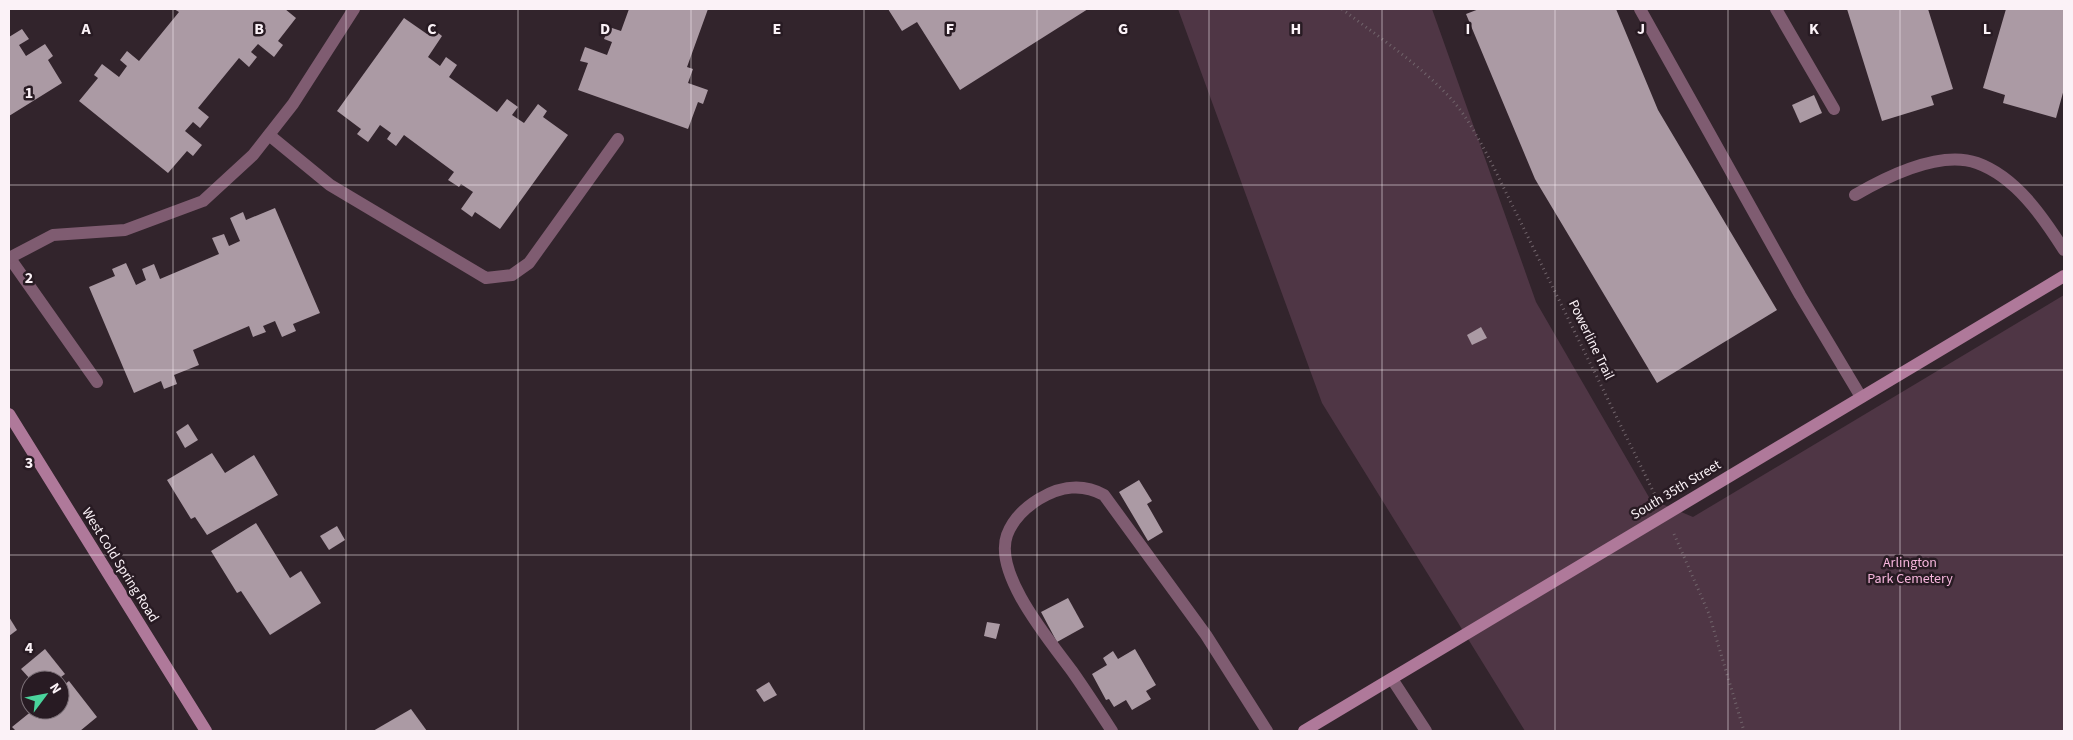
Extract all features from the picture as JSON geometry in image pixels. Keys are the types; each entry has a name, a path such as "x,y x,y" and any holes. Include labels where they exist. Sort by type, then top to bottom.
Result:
{"street":[{"name":"South 35th Street","path":"1304,731 2064,276"},
{"name":"West Cold Spring Road","path":"9,414 206,731"}],"lane":[{"path":"97,382 9,258 52,235 125,230 203,201 254,155 293,104 354,9"},
{"path":"1640,9 1800,295 1861,397"},
{"path":"1776,9 1834,109"},
{"path":"269,135 330,184 486,278 512,275 529,263 618,139"},
{"path":"1854,195 1884,178 1910,168 1953,160 1976,163 1998,174 2024,196 2049,226 2064,250"},
{"path":"1112,731 1073,673 1031,616 1012,579 1006,556 1006,536 1014,521 1029,506 1050,492 1078,487 1091,488 1104,495 1206,635 1267,731"},
{"path":"1392,679 1426,731"}],"path":[{"name":"Powerline Trail","path":"1342,9 1429,78 1454,103 1470,124 1500,181 1686,560 1709,614 1744,731"}],"green space":[{"name":"Arlington Park Cemetery","path":"1178,9 1432,9 1536,302 1650,499 1693,517 2064,295 2064,731 1525,731 1322,403"}],"building":[{"path":"174,9 285,9 296,18 278,41 283,45 274,57 258,44 251,52 257,57 249,67 239,58 198,108 209,117 200,128 193,122 185,131 202,145 193,156 187,151 168,173 79,101 98,78 94,75 102,64 119,77 127,66 120,60 127,51 139,61 179,12"},
{"path":"629,9 708,9 687,67 693,69 688,83 708,90 703,104 698,102 688,129 578,90 588,63 580,61 585,47 607,55 612,42 604,39 609,27 621,31"},
{"path":"888,9 1088,9 960,90 917,22 902,31"},
{"path":"1479,9 1616,9 1658,110 1777,310 1657,383 1535,179 1466,14"},
{"path":"1847,9 1928,9 1953,89 1931,96 1934,105 1882,121"},
{"path":"2006,9 2064,9 2064,89 2056,118 2003,103 2005,95 1983,88"},
{"path":"404,18 427,34 432,28 442,36 428,57 440,66 446,57 457,65 449,77 497,112 507,99 518,107 512,115 524,123 538,104 547,111 543,117 568,135 500,229 475,212 472,217 461,209 473,192 461,184 459,187 448,180 454,172 404,135 396,146 387,139 391,133 380,125 368,142 357,134 361,129 337,111"},
{"path":"22,29 29,39 19,45 26,56 45,44 53,56 48,60 62,83 9,116 9,37"},
{"path":"1814,95 1822,113 1800,123 1792,105"},
{"path":"275,208 320,313 293,324 296,331 282,337 275,321 263,326 266,332 253,337 249,326 193,350 199,365 174,375 177,384 164,389 161,381 134,393 89,287 115,276 112,269 126,263 136,285 146,280 142,269 154,264 160,279 219,254 212,238 224,234 229,246 240,241 230,218 243,212 246,220"},
{"path":"1481,327 1487,338 1472,345 1467,335"},
{"path":"188,424 198,440 185,448 176,432"},
{"path":"212,453 225,473 254,455 278,495 207,535 195,517 191,519 167,480"},
{"path":"1139,480 1152,501 1147,504 1163,532 1148,541 1119,492"},
{"path":"256,523 290,578 301,571 321,603 270,635 241,591 237,593 211,551"},
{"path":"337,526 345,540 329,550 320,536"},
{"path":"1068,598 1084,627 1057,642 1041,612"},
{"path":"9,617 17,630 9,636"},
{"path":"987,622 1000,624 996,639 984,636"},
{"path":"45,649 62,670 22,670"},
{"path":"1135,649 1156,685 1146,691 1151,699 1132,710 1126,700 1114,707 1109,699 1106,700 1092,674 1107,665 1103,658 1113,651 1118,659"},
{"path":"70,682 97,717 80,731 16,731 12,727 21,720 70,720"},
{"path":"769,682 777,695 764,702 756,690"},
{"path":"411,709 427,731 373,731"}]}
